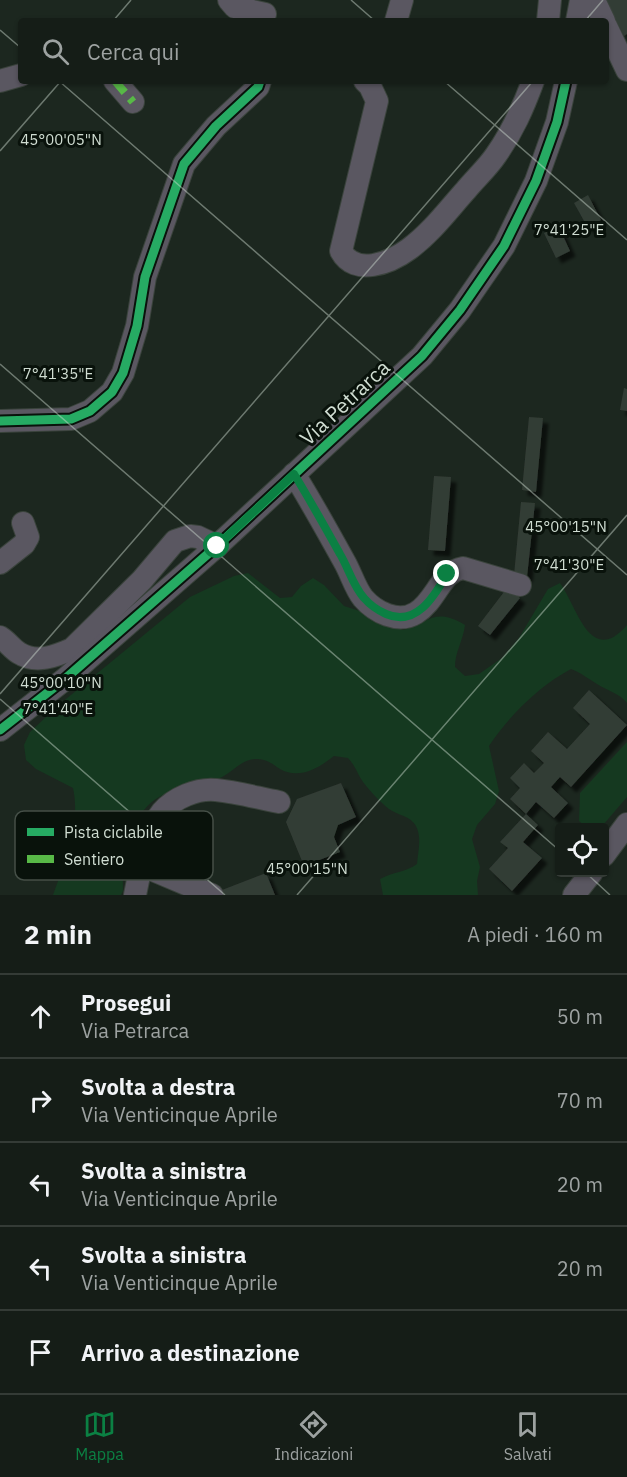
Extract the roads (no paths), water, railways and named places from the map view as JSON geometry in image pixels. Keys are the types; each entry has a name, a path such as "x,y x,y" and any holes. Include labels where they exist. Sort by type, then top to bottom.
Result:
{"street":[{"path":"229,0 235,7 265,12"},
{"path":"397,18 402,0"},
{"path":"549,18 550,0"},
{"path":"578,18 581,0"},
{"path":"594,0 603,18"},
{"path":"609,32 627,70"},
{"path":"0,81 18,76"},
{"path":"118,84 133,102"},
{"path":"0,421 71,419 90,411 112,392 123,373 137,326 146,277 184,164 216,126 259,84"},
{"path":"379,91 341,251 346,260 357,266 379,264 408,250 433,228 496,156 521,116 532,84"},
{"name":"Via Petrarca","path":"0,730 65,679 217,546 422,356 460,310 504,246 536,181 557,122 565,84"},
{"path":"294,474 362,596 381,611 401,618 415,614 434,597 447,574 454,569 463,568 520,585"},
{"path":"0,563 24,544 28,537 23,523"},
{"path":"0,637 20,654 42,659 57,656 72,649 142,580 175,541 190,536 198,537 217,546"},
{"path":"163,811 188,794 214,789 279,802"},
{"path":"609,848 627,824"},
{"path":"574,895 589,877"},
{"path":"135,895 138,880"},
{"path":"177,880 212,895"}]}
